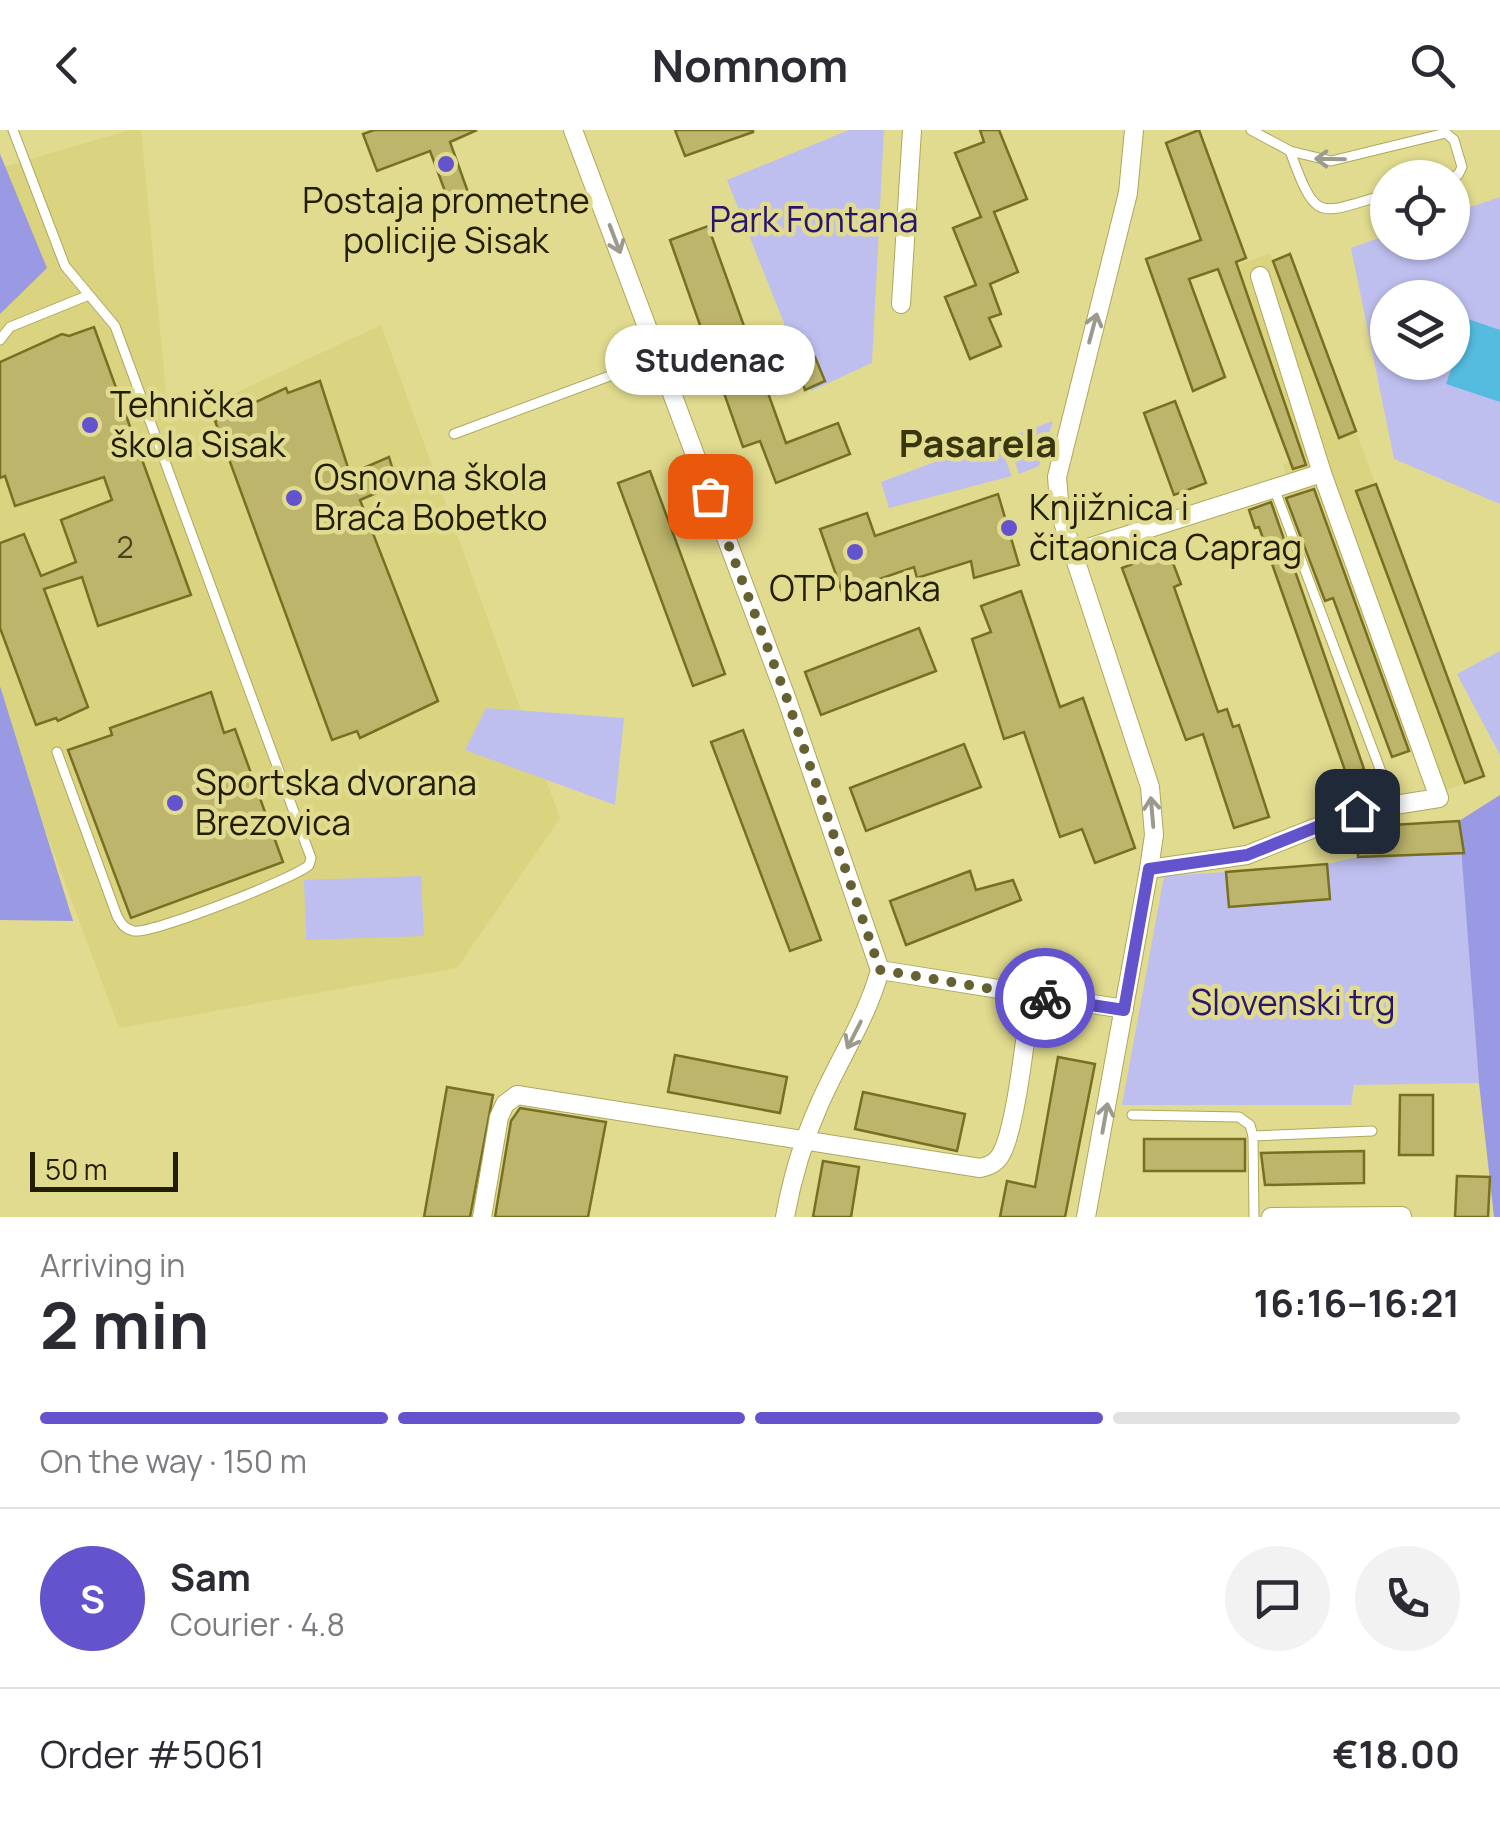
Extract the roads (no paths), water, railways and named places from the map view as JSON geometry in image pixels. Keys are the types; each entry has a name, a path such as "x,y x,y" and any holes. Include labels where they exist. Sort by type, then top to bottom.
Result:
{"street":[{"path":"573,130 786,696 880,970 865,1013 805,1140 785,1217"},
{"path":"900,304 912,130"},
{"path":"1086,1217 1154,834 1150,787 1060,513 1057,477 1128,192 1134,130"},
{"path":"1149,869 1247,855 1357,811 1439,798 1322,473 1260,276"},
{"path":"1072,553 1322,473"},
{"path":"880,970 1124,1010"},
{"path":"482,1217 501,1110 517,1095 980,1168 988,1166 1000,1156 1008,1133 1031,996"},
{"path":"1271,1217 1402,1216"}],"lane":[{"path":"13,130 65,266 114,326 310,865 273,884 156,928 129,929 118,916 57,752"},
{"path":"1251,130 1290,150 1321,160 1342,160 1446,133 1454,140 1460,160"},
{"path":"1290,150 1306,196 1325,210 1336,211 1370,200"},
{"path":"0,340 10,327 89,295"},
{"path":"454,434 658,357"},
{"path":"1272,486 1394,806"},
{"path":"1132,1115 1239,1117 1250,1125 1254,1217"},
{"path":"1253,1136 1372,1131"}],"place":[{"name":"Postaja prometne policije Sisak","path":"446,164"},
{"name":"Tehnička škola Sisak","path":"90,425"},
{"name":"Studenac","path":"710,496"},
{"name":"Osnovna škola Braća Bobetko","path":"294,498"},
{"name":"Knjižnica i čitaonica Caprag","path":"1009,528"},
{"name":"OTP banka","path":"855,552"},
{"name":"Sportska dvorana Brezovica","path":"175,803"}],"district":[{"name":"Pasarela","path":"978,444"}],"park label":[{"name":"Park Fontana","path":"814,220"},
{"name":"Slovenski trg","path":"1293,1003"}]}
